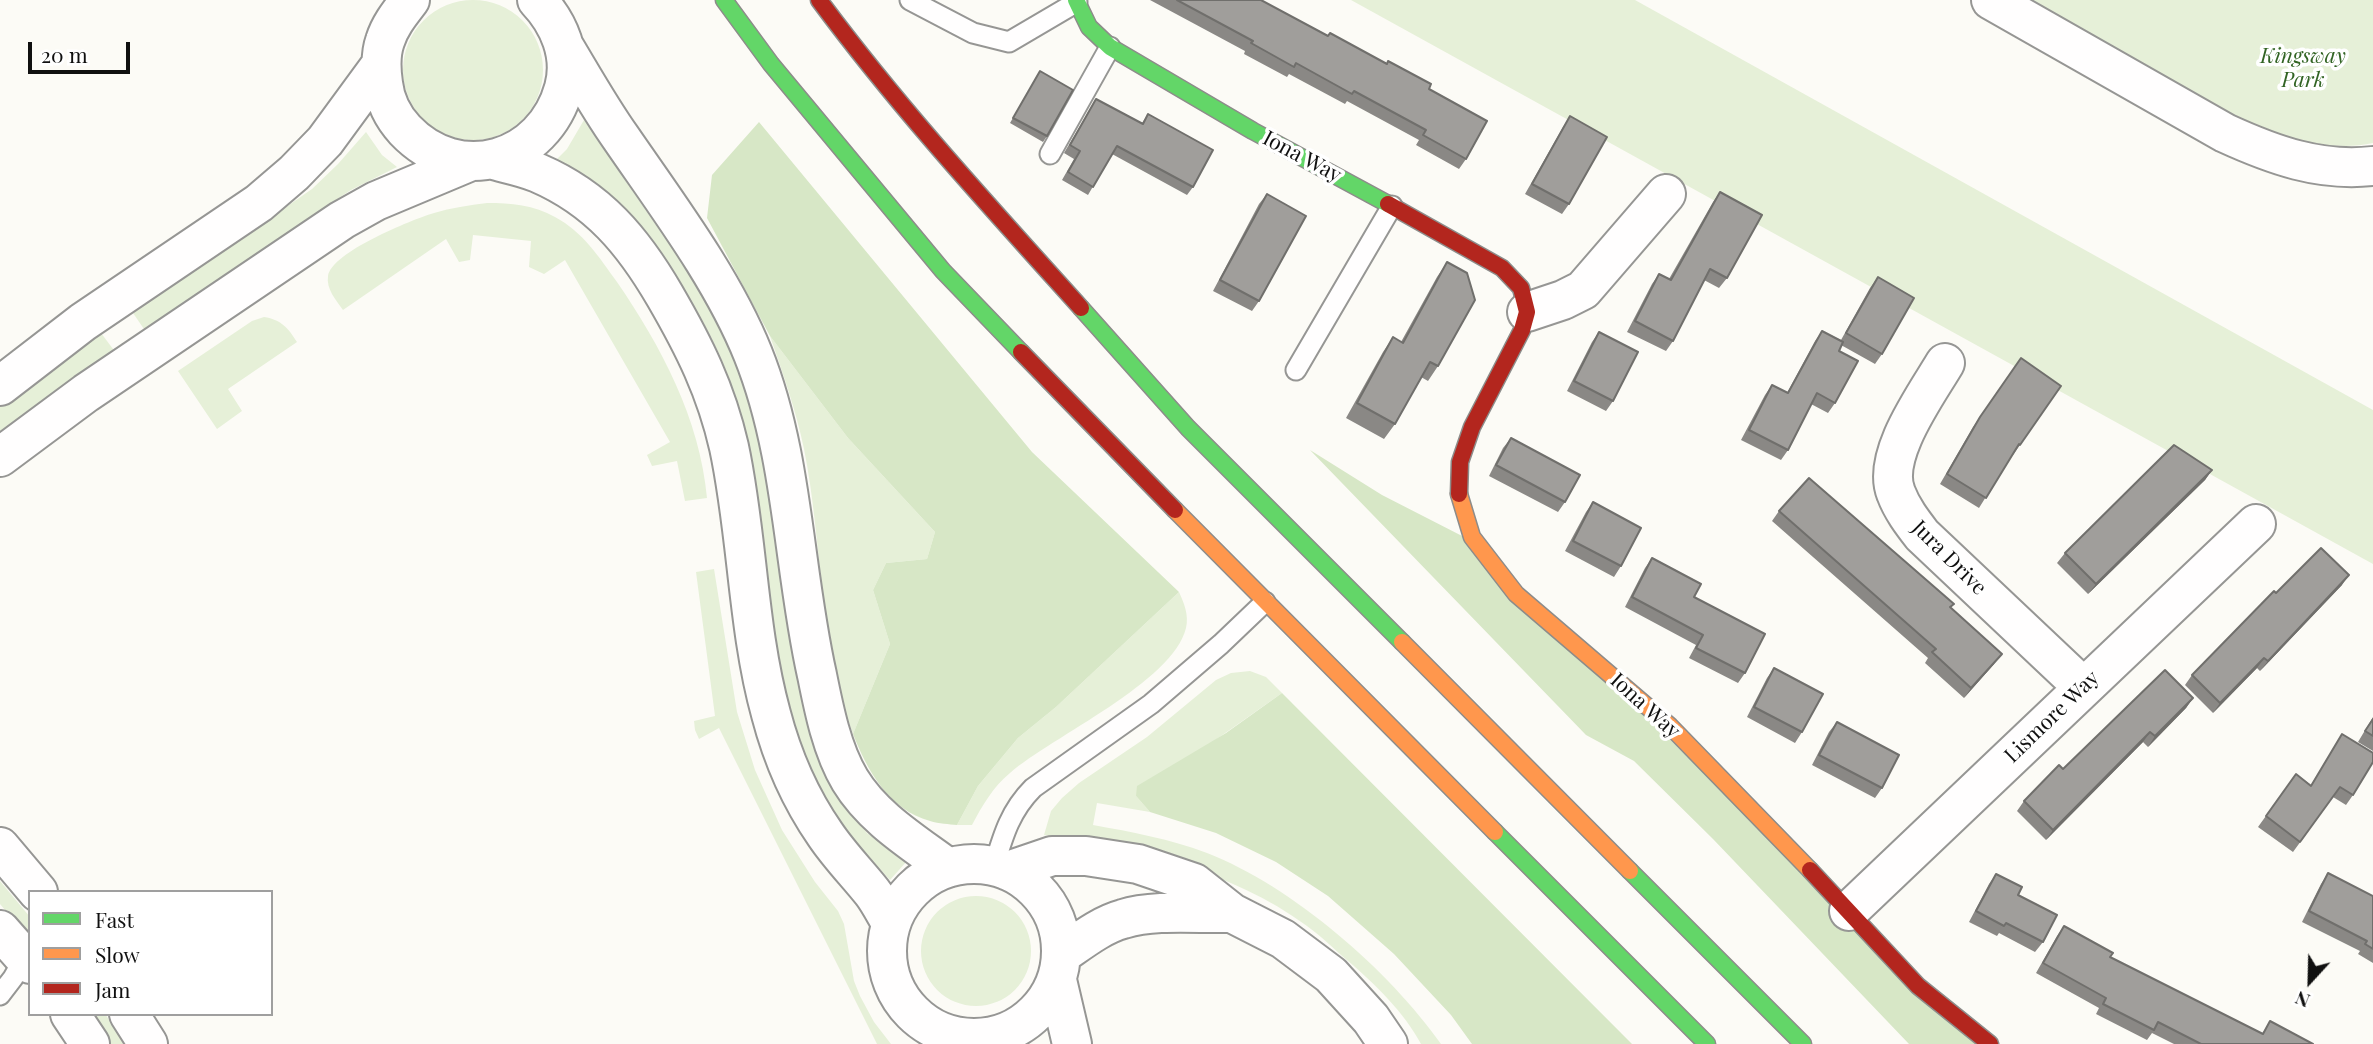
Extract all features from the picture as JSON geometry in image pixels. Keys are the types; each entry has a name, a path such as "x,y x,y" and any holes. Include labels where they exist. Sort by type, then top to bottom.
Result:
{"main road":[{"path":"724,0 771,64 943,271 1265,602 1707,1044"},
{"path":"819,0 854,47 998,216 1188,428 1803,1044"},
{"path":"831,0 854,47"},
{"name":"Iona Way","path":"1076,1 1088,27 1110,47 1253,131 1502,268 1521,288 1527,312 1522,330 1472,427 1460,463 1459,499 1472,537 1516,594 1670,726 1849,911 1917,986 1990,1044"}],"street":[{"path":"537,0 555,23 565,48 618,135 695,247 752,352 772,407 798,554 811,652 823,704 850,780 886,822 948,868"},
{"path":"1992,0 2225,133 2258,148 2292,160 2323,166 2373,166"},
{"path":"399,7 384,43 380,66 384,94 396,121 416,142 441,156 536,172 587,200 607,217 630,244 656,281 696,349 716,401 729,447 759,657 771,713 788,766 825,835 873,893 891,923"},
{"path":"0,457 86,393 342,220 376,201 520,149 543,131 559,107 567,78 565,48"},
{"path":"0,386 83,322 259,203 325,141 380,66"},
{"path":"1527,312 1583,290 1666,194"},
{"path":"0,362 83,322"},
{"name":"Jura Drive","path":"1945,363 1909,424 1899,447 1894,469 1894,491 1922,535 2083,687"},
{"name":"Lismore Way","path":"1849,911 2256,524"},
{"path":"0,847 36,890"},
{"path":"1232,913 1164,914 1123,919 1093,933 1059,967 1045,1003 1026,1021 983,1041 951,1035 925,1023 905,1003 892,979 887,951 891,923 904,899 923,880 948,868 971,864 1001,868 1052,856 1086,856 1138,864 1194,883 1232,913 1283,939 1331,975 1371,1019 1388,1044"},
{"path":"1001,868 1031,885 1048,904 1059,928 1059,967 1072,1044"},
{"path":"71,1016 90,1044"},
{"path":"130,1016 148,1044"}],"lane":[{"path":"910,0 973,33 1009,42 1076,1"},
{"path":"1051,154 1110,47"},
{"path":"1296,370 1392,206"},
{"path":"1001,868 1008,822 1020,802 1033,788 1151,704 1265,602"},
{"path":"0,995 13,978 18,950"}],"green space":[{"path":"473,0 500,5 523,20 538,43 543,70 538,97 523,120 500,135 473,140 446,135 423,120 408,97 403,70 408,43 423,20 446,5"},
{"path":"1351,0 1635,0 2373,410 2373,564"},
{"name":"Kingsway Park","path":"2022,0 2373,0 2373,143 2344,146 2314,143 2252,124 2221,110"},
{"path":"584,120 695,282 734,355 746,386 769,471 786,614 805,716 817,749 848,809 867,833 907,861 890,880 837,817 822,793 801,746 786,697 776,646 757,492 748,442 734,392 718,352 697,312 671,277 594,188 579,174 556,160 567,149"},
{"path":"759,122 1032,452 1179,592 1056,707 1018,738 978,786 957,825 915,816 891,798 865,761 853,734 890,644 873,590 886,563 927,559 935,532 848,438 770,336 707,218 712,175"},
{"path":"366,132 382,155 397,167 351,190 322,209 146,332 133,313 312,189"},
{"path":"487,203 522,206 555,217 574,230 604,263 649,332 676,384 696,440 707,498 685,501 677,461 652,466 647,455 670,442 565,260 544,274 529,267 531,241 473,235 470,260 459,262 446,239 343,310 332,294 328,276 343,257 357,247 434,213"},
{"path":"264,317 284,325 297,342 228,389 242,411 217,429 178,371 252,321"},
{"path":"101,333 116,353 0,432 0,404"},
{"path":"770,336 848,438 935,532 927,559 886,563 873,590 890,644 853,734 833,664 804,449"},
{"path":"1310,450 1382,495 1466,538 1978,1044 1909,1044 1713,839 1634,761 1586,735"},
{"path":"714,569 737,712 755,770 782,830 815,882 838,911 844,924 854,981 874,1022 891,1044 877,1044 719,728 699,739 695,730 694,721 715,716 696,572"},
{"path":"1179,592 1186,614 1186,628 1176,648 1159,668 1136,688 1029,758 1004,778 972,825 957,825 978,786 1018,738 1056,707"},
{"path":"1250,671 1266,677 1282,693 1136,796 1150,812 1097,803 1093,825 1151,836 1193,848 1272,886 1305,908 1367,960 1420,1016 1441,1044 1421,1044 1398,1010 1322,938 1278,907 1247,890 1215,876 1148,855 1044,835 1051,811 1079,783 1147,737 1216,680 1231,673"},
{"path":"1282,693 1632,1044 1472,1044 1451,1015 1394,954 1328,896 1276,862 1216,833 1150,812 1136,796 1137,786 1226,733"},
{"path":"0,881 28,915 28,938 0,904"},
{"path":"976,896 997,901 1015,912 1026,930 1031,951 1026,972 1015,990 997,1001 976,1006 955,1001 937,990 926,972 921,951 926,930 937,912 955,901"},
{"path":"88,1016 106,1016 126,1044 108,1044"}],"building":[{"path":"1177,0 1261,0 1328,36 1330,33 1431,84 1429,89 1487,121 1466,159 1423,135 1426,130 1296,63 1294,67 1251,43 1253,41"},
{"path":"1040,71 1073,90 1047,136 1013,118"},
{"path":"1096,99 1143,124 1148,114 1213,150 1193,187 1117,146 1093,187 1068,172 1080,151 1070,145"},
{"path":"1570,116 1607,137 1569,204 1532,184"},
{"path":"1720,192 1762,215 1727,278 1710,269 1673,341 1635,321 1659,274 1671,280"},
{"path":"1267,194 1306,216 1259,301 1220,280"},
{"path":"1447,262 1467,273 1475,300 1438,366 1430,362 1395,424 1357,403 1393,337 1403,343"},
{"path":"1878,277 1914,298 1882,354 1846,333"},
{"path":"1822,331 1843,342 1839,351 1858,361 1835,403 1817,393 1788,450 1749,430 1772,385 1788,393"},
{"path":"1599,332 1638,352 1613,401 1574,381"},
{"path":"2021,358 2061,386 2019,444 1986,498 1947,474 1980,417"},
{"path":"1511,438 1580,475 1565,502 1496,465"},
{"path":"2174,445 2212,470 2096,584 2065,553"},
{"path":"1809,478 1954,604 1950,607 2002,654 1971,688 1932,652 1936,649 1779,511"},
{"path":"1593,502 1641,528 1621,566 1573,541"},
{"path":"2321,548 2349,575 2268,661 2264,658 2220,703 2192,675 2274,591 2276,593"},
{"path":"1652,558 1701,584 1694,597 1765,634 1745,673 1696,648 1703,635 1632,597"},
{"path":"1774,668 1823,694 1802,732 1754,707"},
{"path":"2165,670 2193,698 2155,736 2150,732 2053,830 2024,801 2059,765 2063,769"},
{"path":"2373,719 2373,736 2365,731"},
{"path":"1837,722 1899,755 1882,788 1819,755"},
{"path":"2342,734 2373,753 2373,762 2353,795 2340,787 2300,842 2266,816 2296,774 2311,786"},
{"path":"2328,873 2373,896 2373,949 2365,944 2367,941 2309,911"},
{"path":"1996,874 2022,887 2018,895 2057,915 2043,942 1976,911"},
{"path":"2064,926 2113,953 2110,957 2263,1034 2270,1021 2313,1044 2201,1044 2158,1022 2154,1030 2103,1004 2106,998 2043,963"}],"traffic: fast":[{"path":"724,0 771,64 943,271 1021,352"},
{"path":"1076,0 1089,27 1110,47 1253,131 1388,204"},
{"path":"1081,308 1188,428 1402,642"},
{"path":"1495,832 1707,1044"},
{"path":"1630,871 1803,1044"}],"traffic: slow":[{"path":"1459,494 1472,537 1516,594 1670,726 1810,870"},
{"path":"1175,510 1495,832"},
{"path":"1402,642 1630,871"}],"traffic: jam":[{"path":"819,0 913,119 1081,308"},
{"path":"1388,204 1502,268 1521,288 1527,312 1522,330 1472,427 1460,462 1459,494"},
{"path":"1021,352 1175,510"},
{"path":"1810,870 1918,986 1990,1044"}]}
